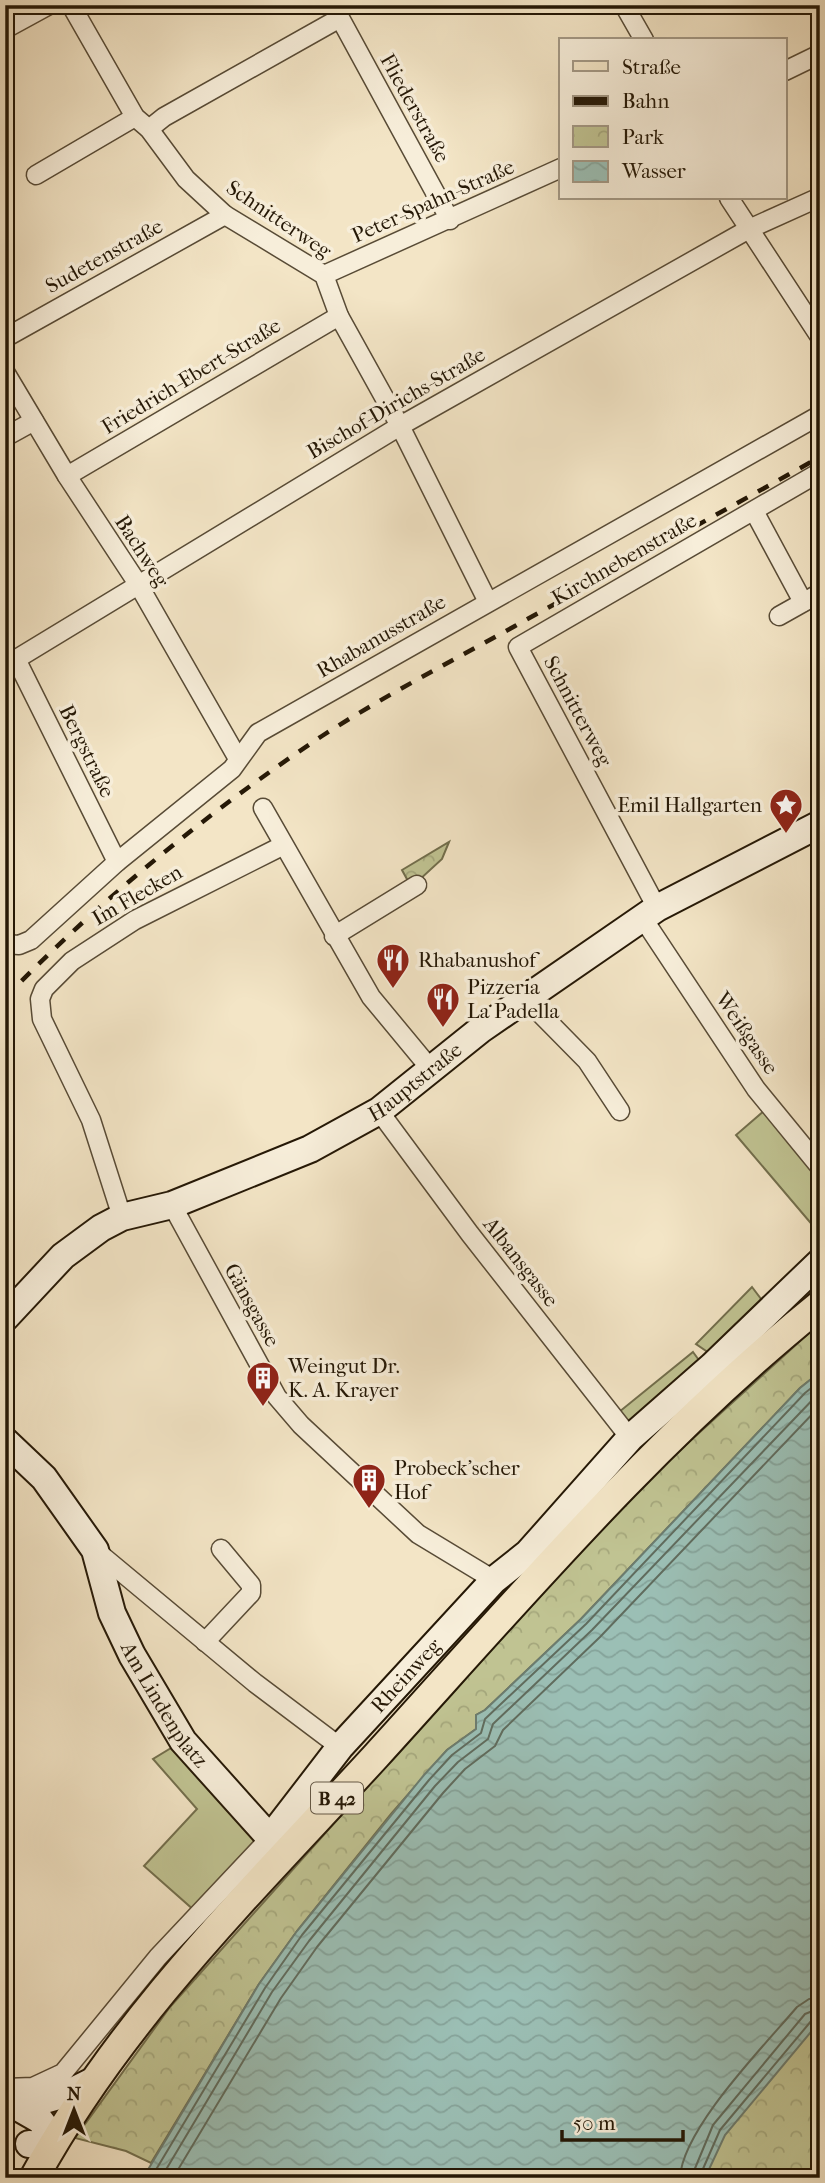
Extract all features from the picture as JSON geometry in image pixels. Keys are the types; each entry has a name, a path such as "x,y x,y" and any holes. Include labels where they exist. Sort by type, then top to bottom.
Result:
{"main road":[{"name":"B 42","path":"32,2178 42,2142 167,1984 511,1607 669,1439 820,1305"}],"street":[{"path":"5,29 48,5"},
{"name":"Schnitterweg","path":"71,5 135,117 149,130 186,178 225,215 324,275 338,316 400,426 488,601"},
{"path":"624,5 644,38"},
{"name":"Fliederstraße","path":"149,130 164,117 340,18 450,220"},
{"path":"786,71 820,54"},
{"path":"36,175 135,117"},
{"name":"Peter-Spahn-Straße","path":"324,275 450,220 559,168"},
{"name":"Bischof-Dirichs-Straße","path":"11,663 400,426 749,229 820,197"},
{"path":"730,200 820,337"},
{"name":"Sudetenstraße","path":"5,338 225,215"},
{"name":"Friedrich-Ebert-Straße","path":"66,476 338,316"},
{"name":"Bachweg","path":"5,372 66,476 138,584 237,757"},
{"name":"Rhabanusstraße","path":"5,944 19,945 31,940 117,862 232,769 237,757 258,733 820,415"},
{"path":"5,437 34,421"},
{"name":"Kirchnebenstraße","path":"518,647 820,472"},
{"path":"754,511 803,602"},
{"path":"779,616 820,593"},
{"name":"Schnitterweg","path":"518,647 650,914"},
{"name":"Bergstraße","path":"11,663 117,862"},
{"path":"263,808 282,846 371,997 429,1068"},
{"name":"Hauptstraße","path":"5,1318 63,1256 122,1217 172,1205 310,1149 379,1111 429,1068 525,998 650,914 820,824"},
{"name":"Im Flecken","path":"122,1217 91,1120 40,1009 44,989 56,975 103,940 169,900 282,846"},
{"path":"334,936 417,885"},
{"name":"Weißgasse","path":"650,914 756,1089 820,1167"},
{"path":"525,998 587,1061 620,1111"},
{"name":"Albansgasse","path":"379,1111 470,1234 630,1438"},
{"name":"Gänsgasse","path":"172,1205 277,1397 301,1425 418,1534 494,1580"},
{"name":"Rheinweg","path":"9,2100 63,2073 158,1957 270,1838 340,1747 494,1580 528,1553 630,1438 712,1366 820,1262"},
{"name":"Am Lindenplatz","path":"5,1441 44,1478 95,1550 205,1642 340,1747"},
{"path":"205,1642 251,1593 251,1585 221,1549"},
{"name":"Am Lindenplatz","path":"95,1550 112,1613 170,1722 183,1741 270,1838"},
{"path":"9,2100 69,2093 91,2082"},
{"path":"9,2100 40,2120 42,2142"}],"green space":[{"path":"449,842 442,859 417,882 414,877 408,881 402,870"},
{"path":"765,1110 820,1177 820,1234 736,1135"},
{"path":"752,1287 761,1299 760,1302 712,1355 696,1344"},
{"path":"820,1323 820,1372 800,1388 581,1619 485,1710 476,1715 476,1729 447,1750 391,1814 297,1931 259,1984 151,2163 126,2151 75,2138 170,2007 480,1660 657,1471"},
{"path":"693,1352 701,1363 629,1423 619,1412"},
{"path":"176,1745 259,1844 195,1911 144,1866 197,1809 153,1759"},
{"path":"820,2006 820,2178 668,2178"}],"water":[{"path":"820,1372 820,2021 725,2135 705,2178 143,2178 259,1984 297,1931 424,1775 447,1750 476,1729 476,1715 485,1710 581,1619 800,1388"}],"railway":[{"path":"5,998 77,927 156,859 239,794 322,736 417,680 820,457"}],"place":[{"name":"Emil Hallgarten","path":"786,835"},
{"name":"Rhabanushof","path":"393,990"},
{"name":"Pizzeria La Padella","path":"443,1029"},
{"name":"Weingut Dr. K. A. Krayer","path":"263,1408"},
{"name":"Probeck'scher Hof","path":"369,1510"}]}
